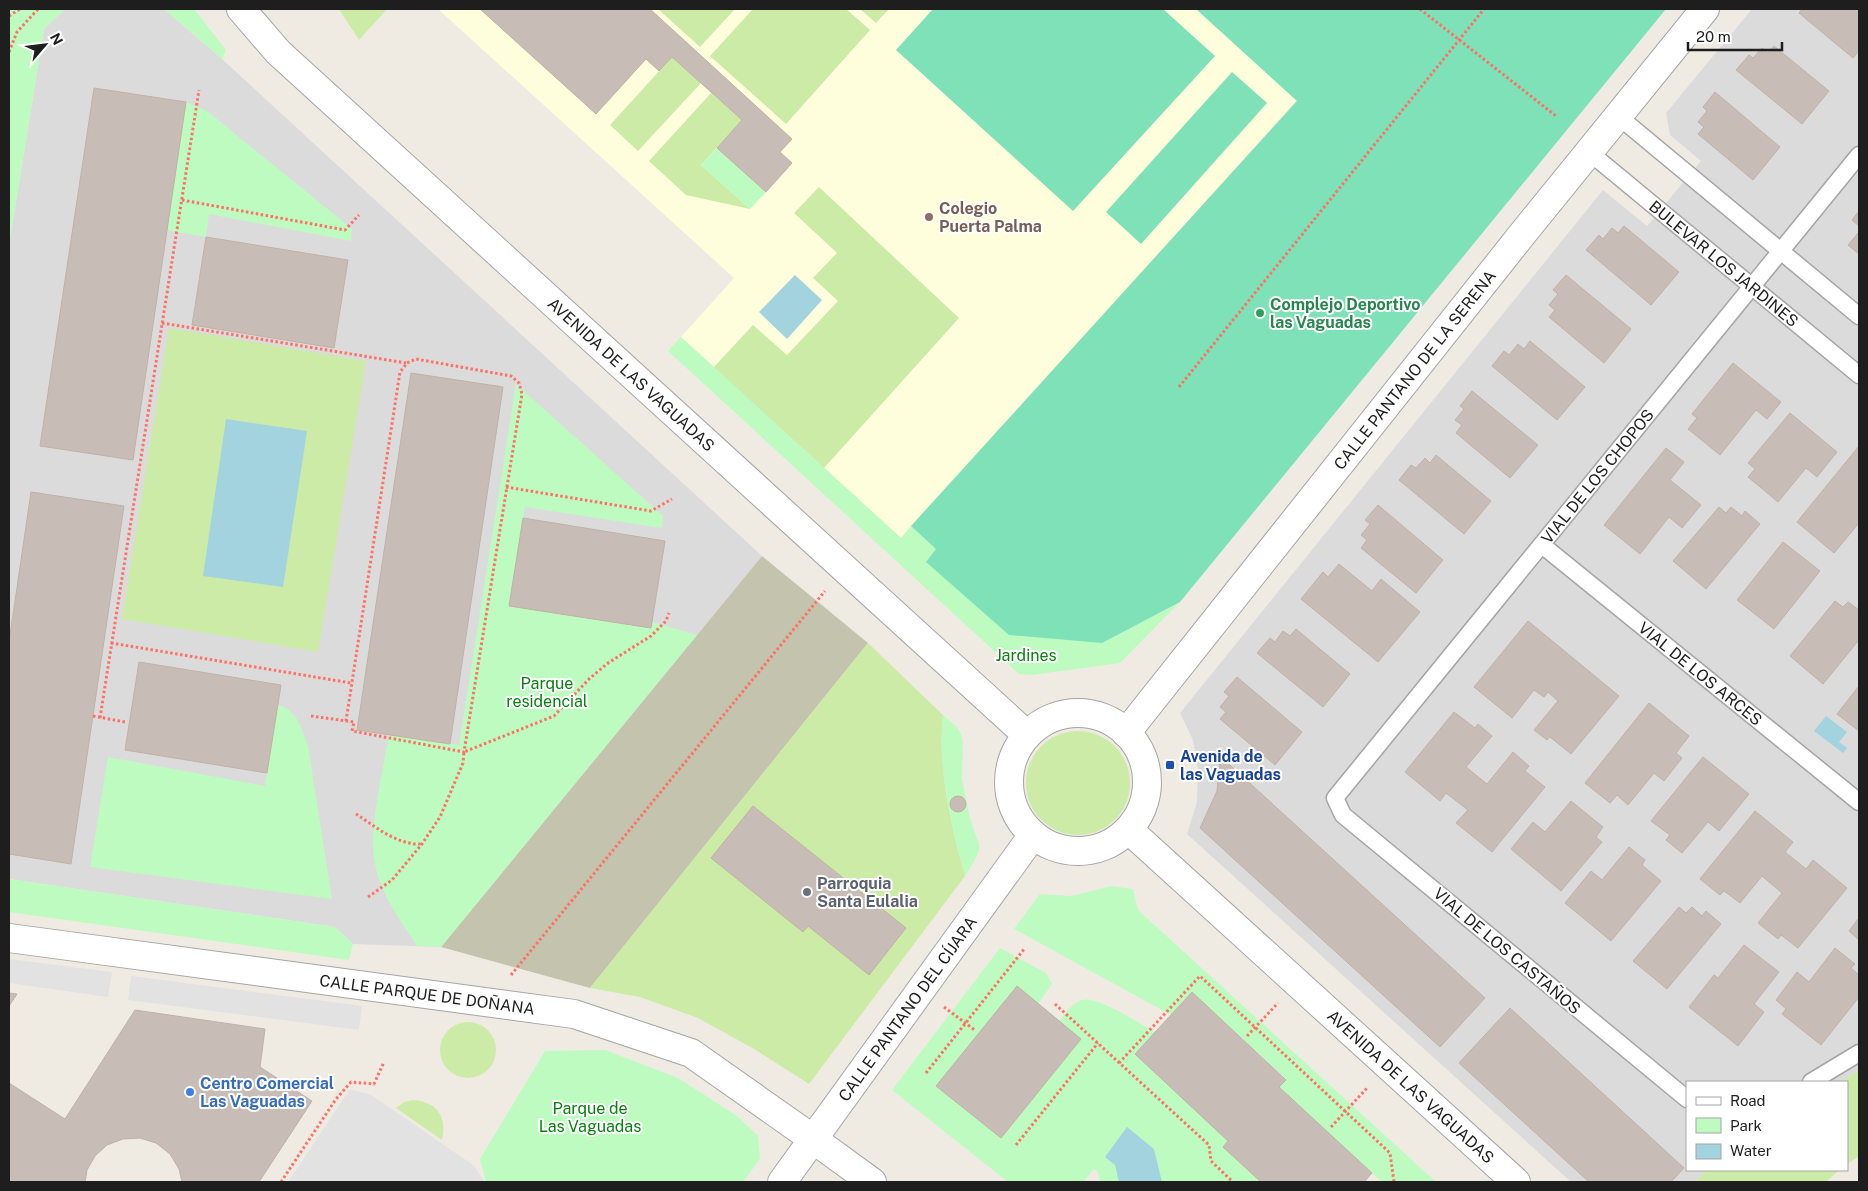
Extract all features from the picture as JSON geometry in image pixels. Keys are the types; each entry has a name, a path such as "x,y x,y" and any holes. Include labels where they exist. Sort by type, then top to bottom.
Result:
{"street":[{"name":"AVENIDA DE LAS VAGUADAS","path":"241,9 278,52 1026,735"},
{"name":"CALLE PANTANO DE LA SERENA","path":"1126,733 1705,9"},
{"path":"1065,714 1087,714 1108,720 1126,733 1139,750 1146,770 1147,791 1141,812 1129,830 1112,843 1093,850 1072,852 1051,846 1033,835 1019,818 1010,798 1009,776 1015,754 1026,735 1044,722 1065,714"},
{"name":"AVENIDA DE LAS VAGUADAS","path":"1129,830 1516,1182"},
{"name":"CALLE PANTANO DEL CÍJARA","path":"782,1182 1033,835"},
{"name":"CALLE PARQUE DE DOÑANA","path":"9,938 574,1014 691,1053 872,1182"}],"lane":[{"path":"1618,116 1859,316"},
{"name":"BULEVAR LOS JARDINES","path":"1589,152 1859,375"},
{"name":"VIAL DE LOS CHOPOS","path":"1335,798 1859,156"},
{"name":"VIAL DE LOS ARCES","path":"1542,544 1859,802"},
{"name":"VIAL DE LOS CASTAÑOS","path":"1335,798 1343,815 1686,1098"},
{"path":"1813,1081 1859,1053"}],"path":[{"path":"9,16 20,9"},
{"path":"9,52 17,32 38,9"},
{"path":"1420,9 1556,116"},
{"path":"1179,387 1484,9"},
{"path":"100,718 199,90"},
{"path":"182,200 345,230 359,215"},
{"path":"162,323 407,363 416,360 435,363 510,376 519,383 522,394 463,763 440,817 422,844 392,880 368,897"},
{"path":"346,720 400,372 407,363"},
{"path":"506,487 651,511 672,499"},
{"path":"489,1002 844,568"},
{"path":"311,716 354,722 352,731 464,752 554,716 589,679 608,663 651,636 666,621 669,613"},
{"path":"112,643 352,683"},
{"path":"92,716 125,722"},
{"path":"356,814 392,838 412,844 422,844"},
{"path":"926,1073 1025,948"},
{"path":"1120,1063 1200,976 1390,1153 1394,1182"},
{"path":"1247,1036 1297,983"},
{"path":"922,990 976,1031"},
{"path":"1055,1004 1209,1145 1211,1161 1233,1182"},
{"path":"1016,1145 1098,1043"},
{"path":"281,1182 336,1098 351,1082 374,1084 384,1062"},
{"path":"1331,1127 1388,1065"}],"shaded area":[{"path":"65,9 164,9 222,59 762,556 441,947 353,944 335,927 9,879 9,245 44,29"},
{"name":"Colegio Puerta Palma","path":"438,9 1196,9 1297,100 901,538 681,337 734,278"},
{"path":"1752,9 1859,9 1859,1070 1842,1081 1686,1081 1686,1171 1706,1171 1695,1182 1571,1182 1187,834 1197,802 1198,768 1193,740 1180,713 1603,190 1647,226 1701,161 1670,135 1666,113"},
{"path":"762,556 868,643 590,988 441,947"},
{"path":"9,959 112,972 108,997 9,983"},
{"path":"131,976 362,1006 359,1030 128,1000"},
{"path":"350,1089 371,1095 473,1165 485,1182 288,1182"}],"green space":[{"path":"9,9 65,9 44,29 9,245"},
{"path":"164,9 194,9 226,50 222,59"},
{"path":"339,9 387,9 359,40"},
{"path":"658,9 735,9 700,47"},
{"path":"753,9 846,9 870,30 786,124 710,56"},
{"path":"860,9 889,9 876,23"},
{"path":"933,9 1163,9 1215,56 1073,211 896,50"},
{"name":"Complejo Deportivo las Vaguadas","path":"1196,9 1666,9 1180,602 1102,643 1009,635 926,562 936,549 911,526 1297,101"},
{"path":"672,57 701,83 638,151 610,125"},
{"path":"1232,72 1267,103 1141,244 1106,212"},
{"path":"711,93 742,120 701,165 750,209 686,195 649,161"},
{"path":"186,102 207,111 352,229 351,241 209,214 206,237 167,230"},
{"path":"717,148 766,192 750,209 701,165"},
{"path":"819,187 959,318 824,468 713,368 753,325 787,355 838,301 813,278 837,253 794,213"},
{"path":"169,328 366,361 318,652 122,619"},
{"name":"Jardines","path":"681,337 901,538 911,526 936,549 927,561 1102,643 1180,602 1120,663 1032,675 1019,674 668,351"},
{"name":"Parque residencial","path":"516,384 663,516 662,528 525,507 509,606 651,628 652,622 697,635 441,947 417,946 387,897 375,864 373,835 380,782 389,735 459,745"},
{"path":"868,643 943,715 942,749 947,800 965,876 809,1084 754,1049 698,1018 640,997 590,988"},
{"path":"278,705 290,711 298,721 308,746 332,899 90,867 108,757 265,786"},
{"path":"943,715 957,727 961,734 963,742 962,779 970,819 979,844 976,858 965,876 947,800 942,749"},
{"path":"1078,731 1098,735 1107,740 1121,754 1126,763 1130,783 1126,803 1121,812 1107,826 1098,831 1078,835 1058,831 1049,826 1035,812 1030,803 1026,783 1030,763 1035,754 1049,740 1058,735"},
{"path":"9,879 335,927 353,944 349,960 9,912"},
{"path":"1112,886 1133,889 1138,910 1436,1182 1382,1182 1279,1087 1286,1079 1192,992 1171,1015 1014,929 1040,894 1071,896"},
{"path":"1000,948 1046,973 1052,984 1038,1004 937,1086 1001,1138 1081,1039 1059,1021 1078,1001 1089,1000 1098,1002 1155,1032 1135,1054 1228,1141 1223,1147 1261,1182 1162,1182 1154,1149 1115,1165 1119,1182 1100,1182 1098,1172 1094,1169 1083,1182 1008,1182 892,1090"},
{"path":"463,1022 473,1022 488,1030 494,1039 496,1050 494,1061 488,1070 473,1078 463,1078 452,1073 445,1066 440,1055 440,1045 445,1034 452,1027"},
{"name":"Parque de Las Vaguadas","path":"605,1050 678,1078 737,1116 758,1136 760,1159 743,1182 486,1182 480,1159 545,1051"},
{"path":"1859,1070 1859,1156 1848,1163 1848,1081 1842,1081"},
{"path":"413,1100 428,1104 438,1112 443,1124 442,1140 396,1108 404,1102"},
{"path":"1706,1171 1838,1171 1826,1182 1695,1182"}],"water":[{"path":"795,275 822,300 787,339 759,312"},
{"path":"226,419 307,431 283,587 203,576"},
{"path":"1826,716 1847,732 1839,742 1847,748 1843,753 1814,731"},
{"path":"1127,1127 1154,1149 1162,1182 1119,1182 1115,1165 1105,1157"}],"building":[{"path":"480,9 650,9 792,139 780,152 792,163 766,192 717,148 742,120 672,57 659,71 646,59 596,114"},
{"path":"1802,9 1859,9 1859,51 1853,58 1799,13"},
{"path":"1774,46 1829,91 1802,124 1736,70 1749,55 1753,58 1762,48 1768,53"},
{"path":"94,88 186,102 133,460 40,446"},
{"path":"1715,92 1780,147 1753,180 1698,134 1704,127 1698,122 1707,111 1703,107"},
{"path":"1859,211 1859,226 1852,220"},
{"path":"1624,226 1679,272 1651,305 1586,250 1599,235 1603,239 1612,228 1618,233"},
{"path":"1859,232 1859,254 1848,245"},
{"path":"206,237 348,260 334,348 192,325"},
{"path":"1566,275 1631,329 1604,363 1549,317 1555,310 1549,305 1558,294 1553,290"},
{"path":"1530,341 1585,387 1557,420 1492,366 1504,351 1509,355 1518,344 1524,349"},
{"path":"1733,363 1781,402 1767,419 1756,410 1720,455 1688,429 1697,418 1692,414"},
{"path":"411,373 503,387 450,744 357,730"},
{"path":"1472,391 1538,445 1510,478 1456,433 1462,425 1455,420 1464,409 1460,406"},
{"path":"1790,413 1837,452 1817,477 1806,468 1778,502 1748,477 1755,469 1748,463"},
{"path":"1859,446 1859,523 1834,553 1797,522"},
{"path":"1666,448 1684,462 1670,480 1701,505 1682,528 1669,517 1640,554 1604,525"},
{"path":"1436,455 1491,501 1464,534 1399,480 1411,465 1416,468 1425,458 1430,463"},
{"path":"31,492 124,506 71,864 9,854 9,642"},
{"path":"1378,505 1443,560 1416,593 1361,548 1367,540 1361,535 1370,524 1365,520"},
{"path":"1719,507 1726,513 1731,507 1742,516 1745,511 1760,524 1706,589 1673,561"},
{"path":"523,518 665,541 651,628 509,606"},
{"path":"1783,542 1820,571 1774,629 1737,600"},
{"path":"1339,564 1372,591 1381,579 1420,612 1378,662 1301,599 1323,572 1328,577"},
{"path":"1835,601 1843,607 1848,602 1859,610 1859,640 1823,684 1790,656"},
{"path":"1528,621 1619,696 1571,754 1550,737 1547,740 1534,730 1558,701 1548,692 1544,697 1534,690 1512,718 1474,687"},
{"path":"1296,629 1350,674 1323,707 1257,653 1270,638 1275,642 1283,631 1290,636"},
{"path":"139,662 281,685 267,773 125,750"},
{"path":"1237,677 1302,732 1275,765 1220,719 1226,712 1220,707 1229,696 1224,692"},
{"path":"1859,686 1859,731 1837,714"},
{"path":"1649,703 1689,736 1676,753 1682,758 1664,781 1654,773 1628,805 1617,795 1610,803 1585,783"},
{"path":"1454,712 1475,728 1478,724 1492,736 1466,767 1487,784 1513,752 1529,766 1525,771 1545,787 1492,852 1456,823 1468,810 1446,793 1440,801 1405,772"},
{"path":"1220,756 1485,998 1440,1047 1200,828 1217,791"},
{"path":"1703,757 1749,794 1719,831 1708,822 1682,853 1666,840 1670,835 1651,821"},
{"path":"955,796 961,796 966,801 964,810 955,812 950,807 950,801"},
{"path":"1571,801 1603,827 1596,837 1602,842 1561,891 1511,849 1533,822 1545,832"},
{"name":"Parroquia Santa Eulalia","path":"753,806 906,928 869,975 808,926 803,932 711,858"},
{"path":"1755,811 1793,842 1785,852 1806,869 1813,860 1847,888 1798,948 1781,935 1778,939 1758,923 1782,893 1762,876 1740,903 1724,891 1720,895 1700,879"},
{"path":"1629,847 1645,860 1642,865 1661,881 1611,941 1565,903 1591,871 1602,880"},
{"path":"1679,907 1686,913 1692,907 1702,916 1706,911 1721,924 1667,989 1633,961"},
{"path":"1859,918 1859,940 1849,931"},
{"path":"1744,945 1779,972 1754,1004 1764,1012 1738,1046 1689,1007 1714,975 1718,978"},
{"path":"1835,948 1855,964 1851,968 1859,975 1859,997 1821,1045 1782,1014 1786,1009 1776,1000 1797,972 1809,982"},
{"path":"1017,986 1081,1039 1001,1138 936,1086"},
{"path":"1192,992 1286,1080 1279,1087 1372,1173 1364,1182 1261,1182 1223,1147 1228,1141 1135,1054"},
{"path":"9,993 17,994 9,1006"},
{"path":"1510,1008 1684,1168 1671,1182 1589,1182 1459,1063"},
{"name":"Centro Comercial Las Vaguadas","path":"135,1010 265,1029 260,1067 312,1101 259,1182 182,1182 179,1169 170,1154 156,1143 140,1138 123,1139 107,1145 95,1156 87,1170 85,1182 9,1182 9,1083 65,1119"}],"place":[{"name":"Colegio Puerta Palma","path":"929,217"},
{"name":"Complejo Deportivo las Vaguadas","path":"1260,313"},
{"name":"Avenida de las Vaguadas","path":"1170,765"},
{"name":"Parroquia Santa Eulalia","path":"807,892"},
{"name":"Centro Comercial Las Vaguadas","path":"190,1092"}]}
